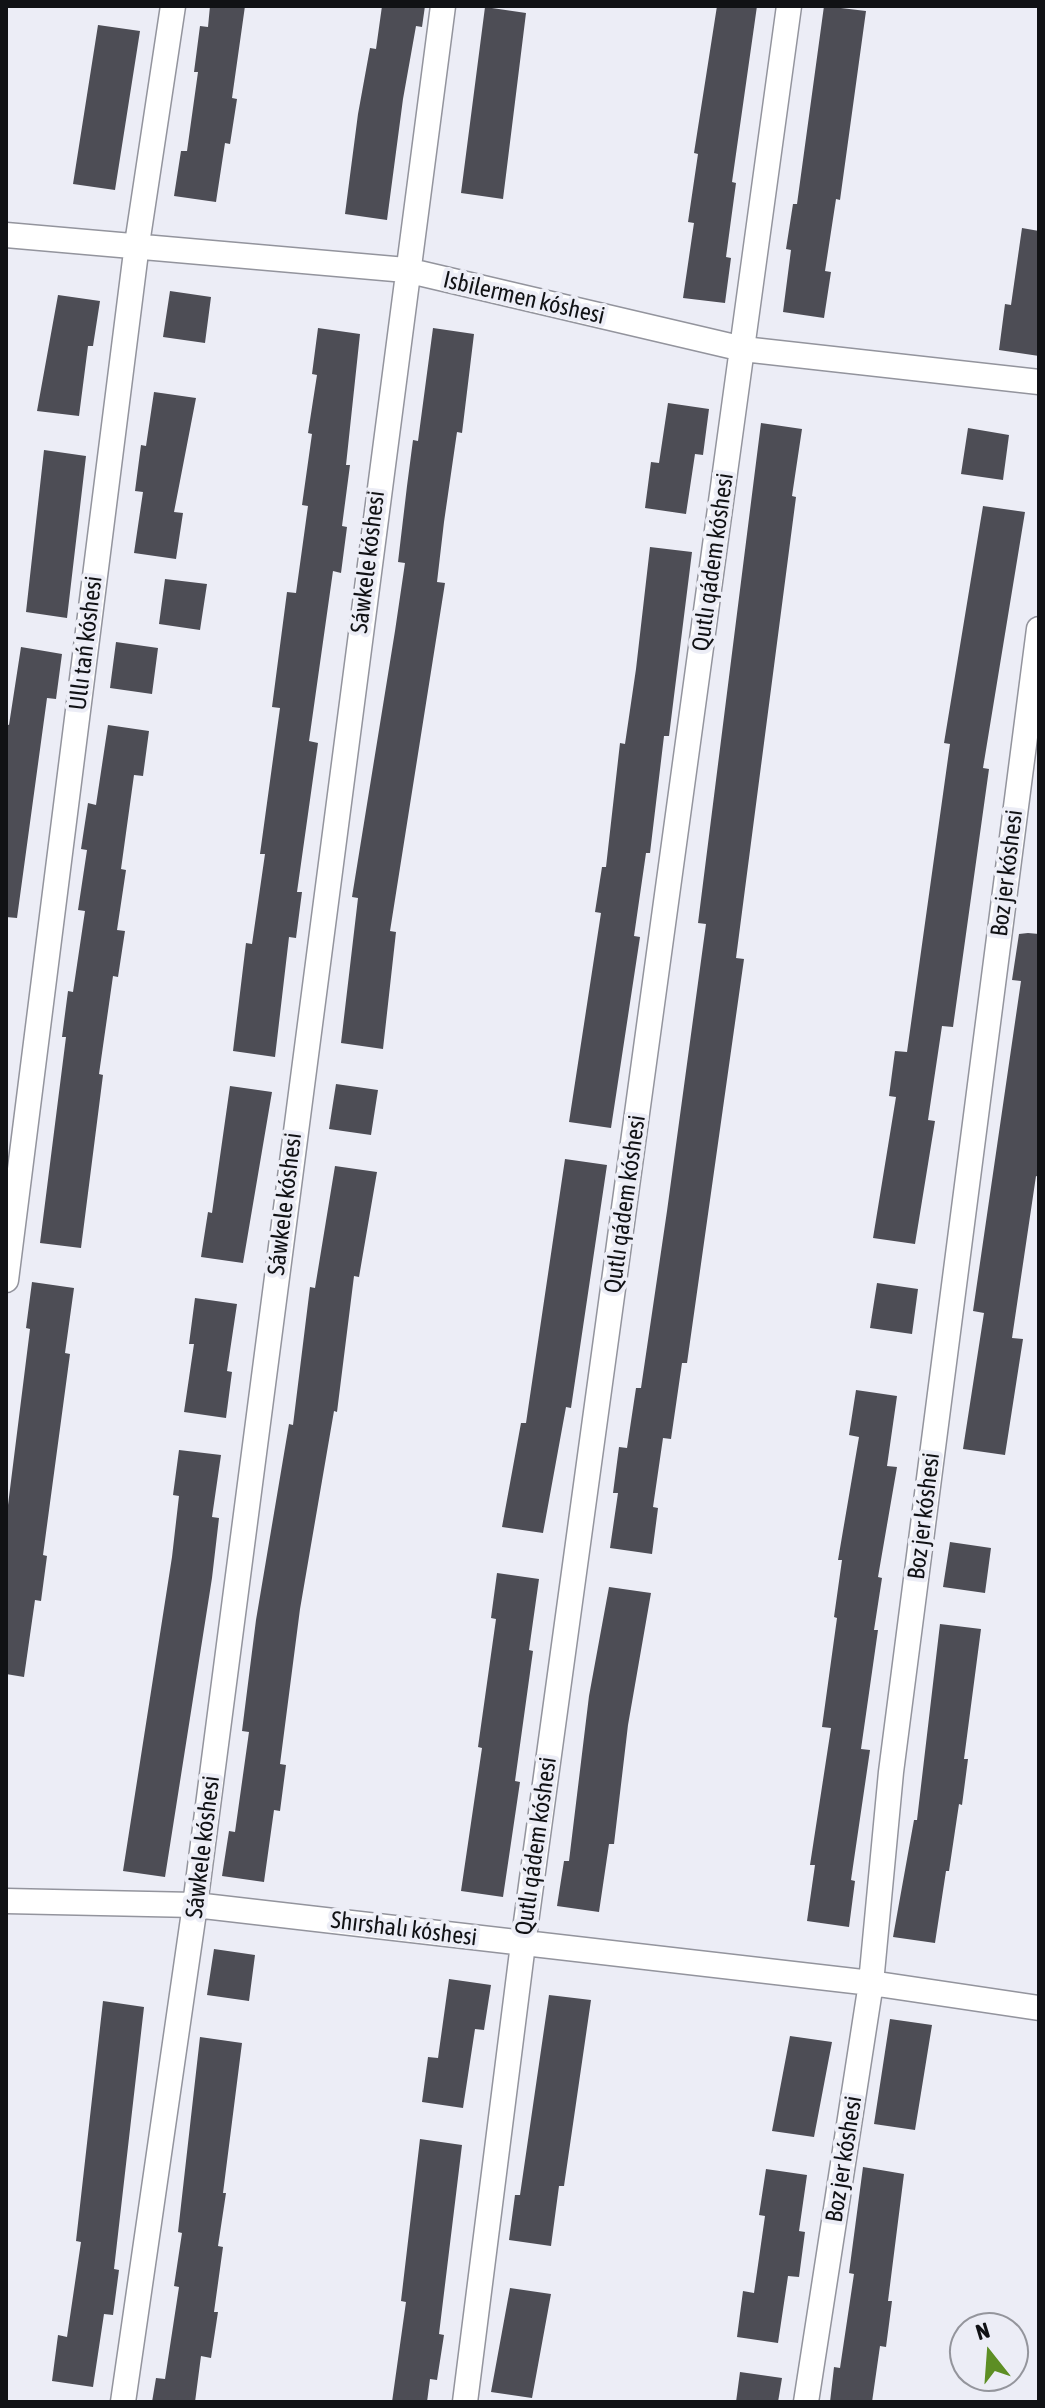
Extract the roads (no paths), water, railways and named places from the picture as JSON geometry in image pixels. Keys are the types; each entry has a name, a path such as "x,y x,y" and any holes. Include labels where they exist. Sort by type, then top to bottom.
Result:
{"street":[{"name":"Ullı tań kóshesi","path":"6,1280 137,244 173,6"},
{"name":"Sáwkele kóshesi","path":"123,2402 195,1905 406,270 443,6"},
{"name":"Qutlı qádem kóshesi","path":"465,2402 523,1944 789,6"},
{"name":"Isbilermen kóshesi","path":"6,235 137,244 406,270 743,349 1039,382"},
{"name":"Boz jer kóshesi","path":"806,2402 871,1983 891,1772 1039,629"},
{"name":"Shırshalı kóshesi","path":"6,1901 195,1905 871,1983 1039,2008"}]}
